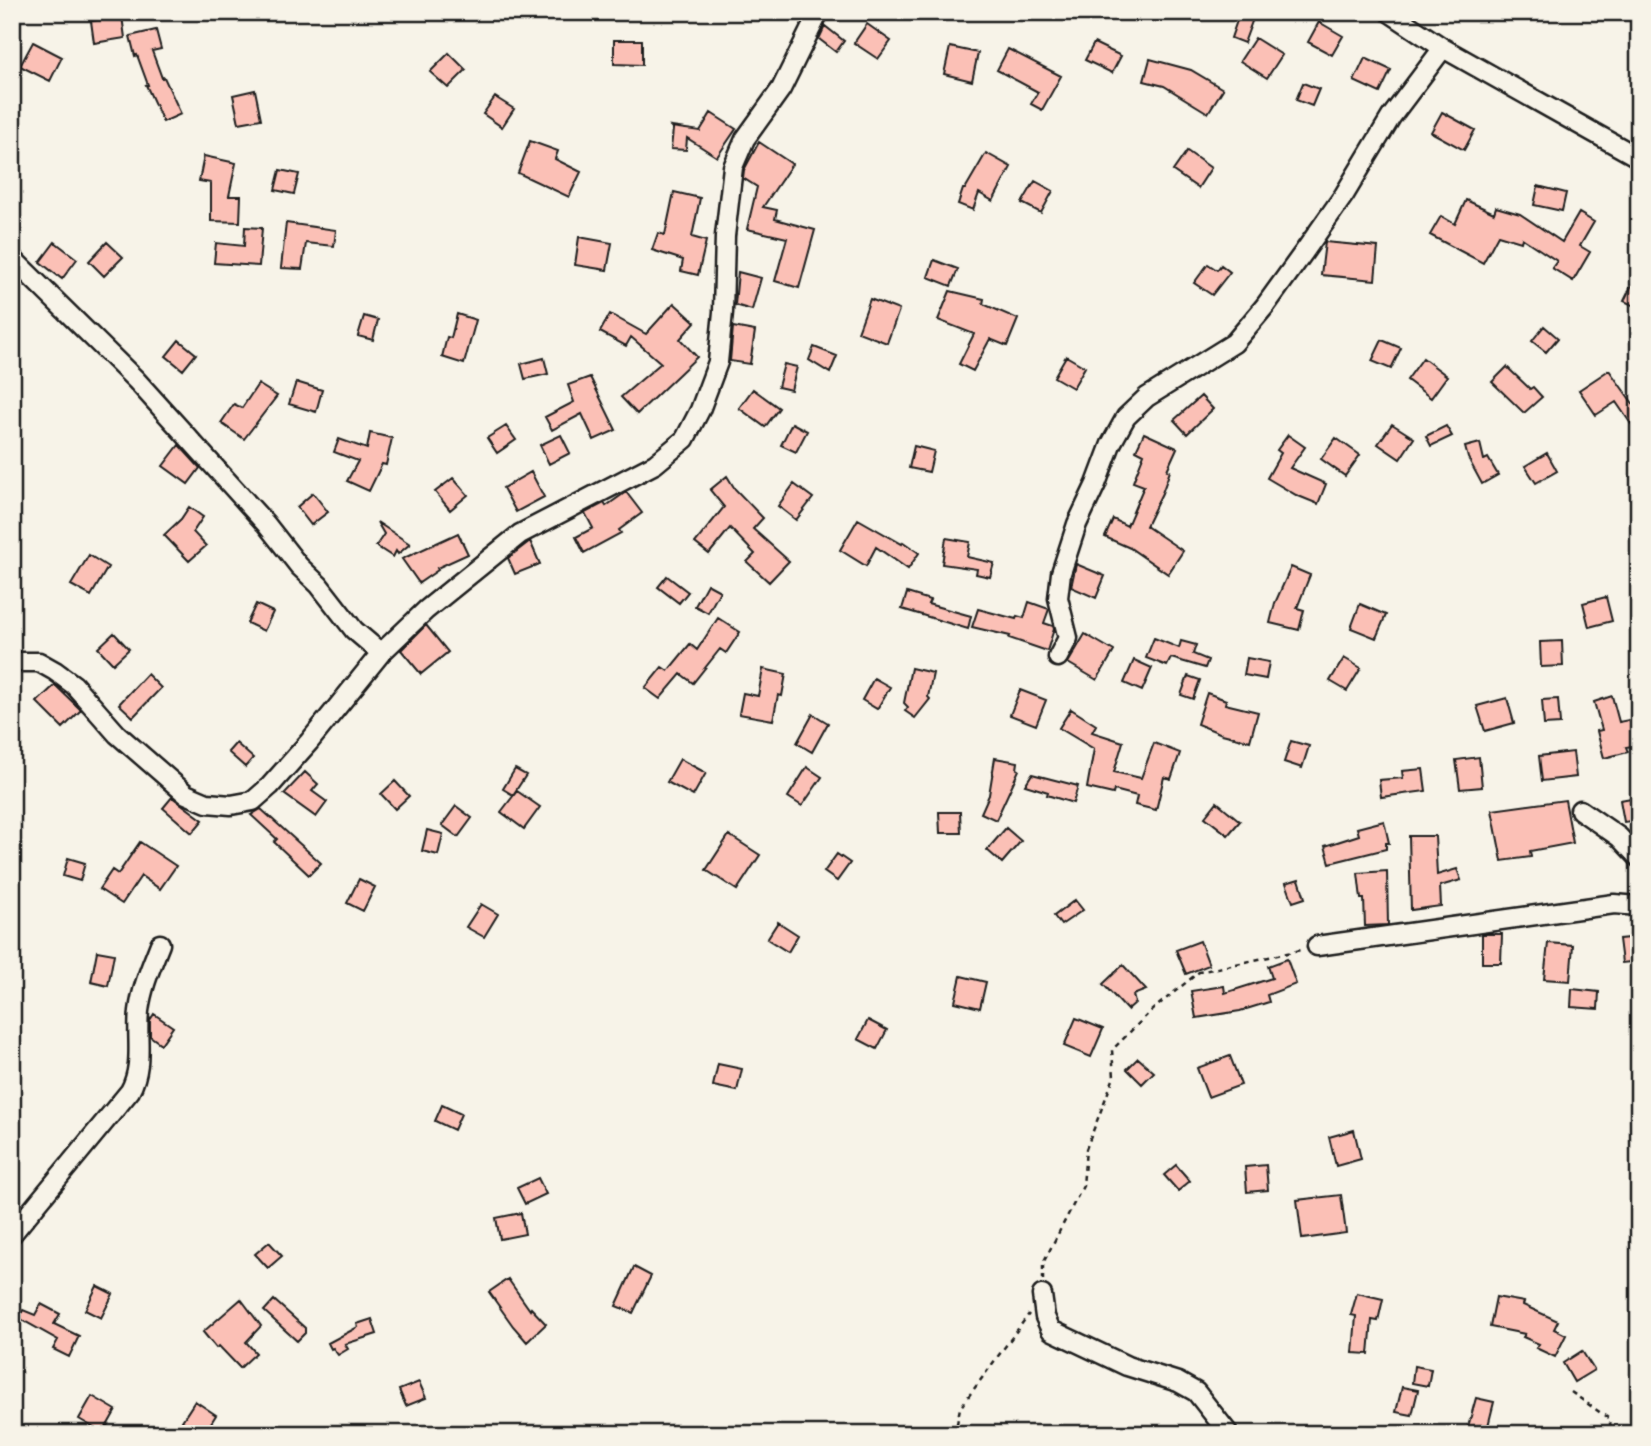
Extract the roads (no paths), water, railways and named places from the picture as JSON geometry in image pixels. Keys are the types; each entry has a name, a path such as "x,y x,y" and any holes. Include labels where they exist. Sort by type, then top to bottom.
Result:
{"street":[{"path":"12,662 38,662 74,685 117,734 186,794 207,803 231,805 253,801 270,786 382,653 426,610 520,534 655,464 685,439 700,410 718,362 723,312 725,236 733,167 745,139 780,89 819,12"},
{"path":"1389,12 1443,48 1639,158"},
{"path":"1058,656 1068,638 1058,598 1061,573 1077,524 1111,444 1126,417 1147,397 1234,343 1265,306 1344,195 1391,117 1443,48"},
{"path":"12,258 136,380 266,524 354,630 382,653"},
{"path":"1580,810 1619,837 1639,858"},
{"path":"1317,946 1614,904 1639,906"},
{"path":"12,1234 130,1091 136,1080 139,1059 138,1015 142,986 160,944"},
{"path":"1042,1295 1045,1317 1051,1330 1126,1366 1178,1382 1196,1392 1229,1434"}]}
